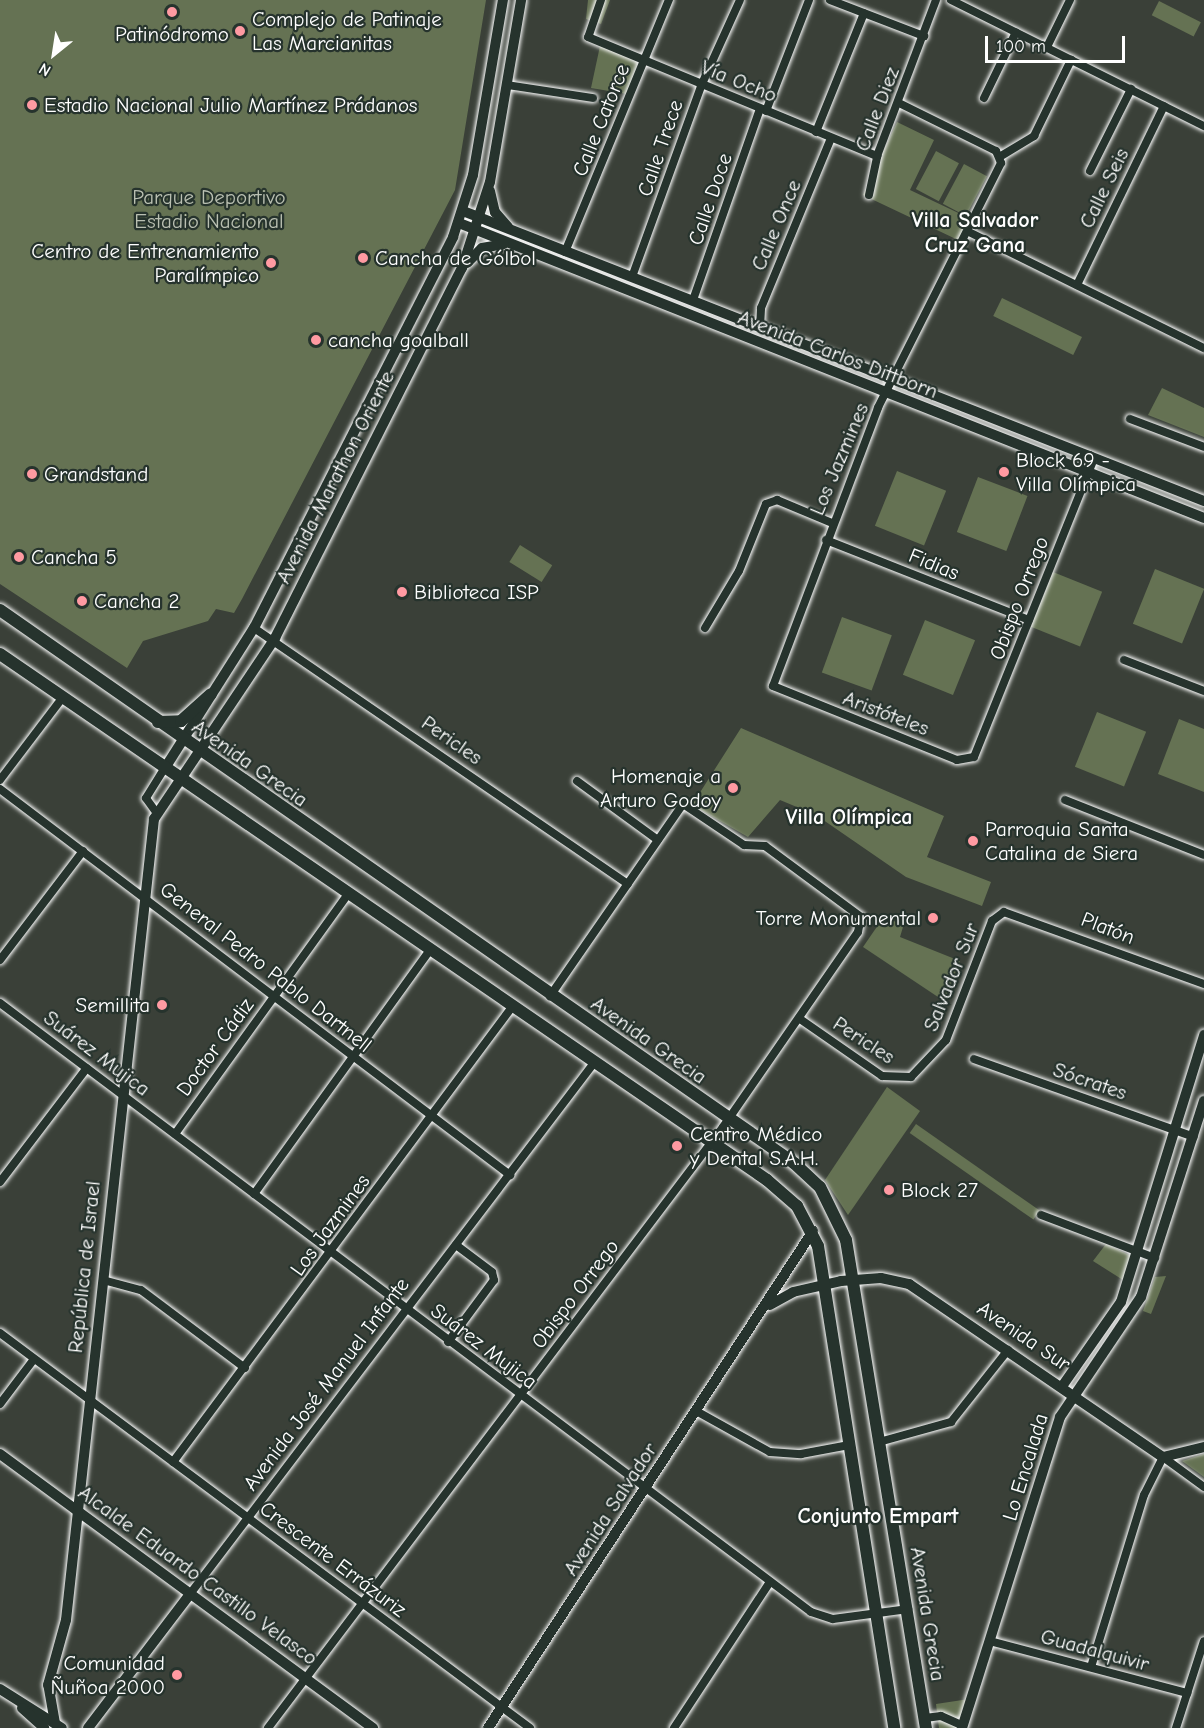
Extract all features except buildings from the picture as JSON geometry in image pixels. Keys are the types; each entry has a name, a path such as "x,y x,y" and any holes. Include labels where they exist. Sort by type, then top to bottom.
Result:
{"main road":[{"name":"Avenida Marathon Oriente","path":"165,768 254,627 413,319 459,223 503,0"},
{"path":"514,0 521,0"},
{"name":"Avenida Marathon Oriente","path":"179,777 258,665 274,638 462,268 481,219 490,182 521,0"},
{"path":"490,182 495,212 516,232"},
{"name":"Avenida Carlos Dittborn","path":"463,211 1204,501"},
{"name":"Avenida Carlos Dittborn","path":"459,223 1204,518"},
{"path":"462,268 482,248 510,245"},
{"path":"413,319 433,328"},
{"name":"Avenida Grecia","path":"0,610 197,751 802,1169 825,1194 842,1224 908,1609 925,1723"},
{"path":"0,654 782,1192 813,1232 824,1284 894,1728"},
{"path":"239,654 258,665"},
{"path":"158,722 181,721 211,694"},
{"name":"República de Israel","path":"58,1725 48,1685 64,1631 145,897 156,812 179,777"},
{"path":"1063,1385 1121,1302 1204,1035"},
{"name":"Lo Encalada","path":"963,1727 993,1642 1059,1421 1128,1324 1155,1258 1204,1101"},
{"name":"Avenida Salvador","path":"488,1728 764,1312 813,1232"},
{"name":"Avenida Salvador","path":"764,1312 783,1296 851,1279"},
{"name":"Avenida Sur","path":"851,1279 909,1284 1063,1385 1163,1457"},
{"path":"1163,1457 1204,1447"},
{"name":"Alcalde Eduardo Castillo Velasco","path":"0,1454 373,1728"},
{"name":"Avenida José Manuel Infante","path":"88,1728 190,1593"},
{"path":"0,1689 44,1728"},
{"path":"18,1703 58,1725"}],"street":[{"name":"Vía Ocho","path":"601,0 588,38 877,156"},
{"name":"Calle Catorce","path":"565,252 669,0"},
{"name":"Calle Trece","path":"632,278 701,86 740,0"},
{"name":"Calle Doce","path":"693,300 763,110 809,0"},
{"path":"830,0 924,36"},
{"path":"854,9 857,0"},
{"name":"Calle Diez","path":"869,195 877,156 900,104 936,0"},
{"path":"951,0 1204,126"},
{"path":"1047,47 1070,0"},
{"path":"816,132 864,13"},
{"path":"984,98 1016,32"},
{"path":"900,104 1001,156 1032,139 1071,60"},
{"path":"507,86 593,98"},
{"path":"1090,171 1131,89"},
{"name":"Calle Seis","path":"1077,285 1164,105"},
{"name":"Calle Once","path":"760,328 768,290 831,138"},
{"name":"Los Jazmines","path":"777,690 772,679 832,523 888,394 969,232 1001,156"},
{"path":"969,232 1204,348"},
{"path":"1130,419 1204,447"},
{"name":"Obispo Orrego","path":"979,751 1094,458"},
{"path":"705,628 739,571 766,504 777,500 832,523"},
{"name":"Fidias","path":"826,540 1029,620"},
{"name":"Pericles","path":"254,627 274,638 628,884"},
{"path":"1124,660 1204,691"},
{"name":"Aristóteles","path":"777,690 960,761 979,751"},
{"path":"0,780 63,697"},
{"name":"República de Israel","path":"156,812 146,798 165,768"},
{"path":"550,996 658,840 577,781"},
{"name":"General Pedro Pablo Dartnell","path":"0,789 510,1175"},
{"path":"1065,800 1204,855"},
{"name":"Obispo Orrego","path":"268,1728 712,1143 858,933 858,911 765,846 744,844 683,804 658,840"},
{"path":"0,960 83,851"},
{"name":"Doctor Cádiz","path":"175,1134 348,894"},
{"name":"Platón","path":"998,914 1020,914 1204,984"},
{"name":"Salvador Sur","path":"911,1077 948,1036 998,914"},
{"path":"254,1194 430,950"},
{"name":"Suárez Mujica","path":"0,1003 770,1582 824,1618 908,1609"},
{"name":"Los Jazmines","path":"173,1462 333,1253 512,1007"},
{"name":"Pericles","path":"800,1019 887,1079 911,1077"},
{"name":"Sócrates","path":"974,1059 1194,1137"},
{"name":"Avenida José Manuel Infante","path":"190,1593 594,1064"},
{"path":"0,1182 87,1068"},
{"path":"1041,1215 1155,1258"},
{"path":"448,1342 494,1280 492,1272 456,1245"},
{"path":"103,1280 141,1290 245,1368"},
{"name":"Crescente Errázuriz","path":"0,1334 530,1728"},
{"path":"879,1442 951,1422 1008,1350"},
{"path":"0,1404 34,1359"},
{"path":"698,1412 770,1452 801,1454 849,1445"},
{"path":"1091,1667 1144,1496 1163,1457"},
{"name":"Avenida Sur","path":"1163,1457 1204,1486"},
{"path":"674,1728 770,1582"},
{"path":"1176,1728 1204,1641"},
{"name":"Guadalquivir","path":"993,1642 1187,1693"},
{"name":"Lo Encalada","path":"925,1723 941,1716 963,1727"}],"green space":[{"name":"Parque Deportivo Estadio Nacional","path":"0,0 486,0 455,190 242,599 234,613 216,609 208,621 143,641 127,668 0,584"},
{"path":"588,0 610,0 601,24 586,19"},
{"path":"1159,1 1201,22 1194,37 1152,15"},
{"path":"600,46 638,62 627,94 591,88"},
{"path":"897,122 934,140 910,190 969,218 958,240 863,195"},
{"path":"936,151 959,163 939,201 916,189"},
{"path":"964,164 987,176 966,216 943,204"},
{"path":"1002,298 1082,337 1073,355 993,316"},
{"path":"1162,388 1204,408 1204,437 1148,415"},
{"path":"897,471 946,491 924,546 875,526"},
{"path":"978,477 1027,496 1006,551 957,532"},
{"path":"520,545 552,565 542,582 509,562"},
{"path":"1155,569 1204,589 1182,644 1133,624"},
{"path":"1053,572 1102,592 1080,647 1031,627"},
{"path":"842,617 892,635 872,691 822,672"},
{"path":"925,620 975,640 953,695 903,675"},
{"path":"1097,712 1146,732 1124,787 1075,767"},
{"path":"1179,719 1204,729 1204,792 1158,774"},
{"path":"741,728 944,816 927,857 991,882 982,906 906,877 816,815 780,800 748,837 692,805"},
{"path":"885,915 903,927 900,937 960,961 944,1001 863,947"},
{"path":"887,1087 920,1111 848,1215 825,1180"},
{"path":"916,1124 1040,1211 1033,1220 910,1133"},
{"path":"1106,1244 1131,1256 1123,1280 1093,1261"},
{"path":"1166,1276 1151,1314 1143,1311 1155,1277"},
{"path":"1204,1454 1204,1477 1182,1461"},
{"path":"969,1699 959,1728 939,1728 936,1704"}],"place":[{"name":"Patinódromo","path":"172,12"},
{"name":"Complejo de Patinaje Las Marcianitas","path":"240,31"},
{"name":"Estadio Nacional Julio Martínez Prádanos","path":"32,105"},
{"name":"Cancha de Gólbol","path":"363,258"},
{"name":"Centro de Entrenamiento Paralímpico","path":"271,263"},
{"name":"cancha goalball","path":"316,340"},
{"name":"Block 69 - Villa Olímpica","path":"1004,472"},
{"name":"Grandstand","path":"32,474"},
{"name":"Cancha 5","path":"19,557"},
{"name":"Biblioteca ISP","path":"402,592"},
{"name":"Cancha 2","path":"82,601"},
{"name":"Homenaje a Arturo Godoy","path":"733,788"},
{"name":"Parroquia Santa Catalina de Siera","path":"973,841"},
{"name":"Torre Monumental","path":"933,918"},
{"name":"Semillita","path":"162,1005"},
{"name":"Centro Médico y Dental S.A.H.","path":"677,1146"},
{"name":"Block 27","path":"889,1190"},
{"name":"Comunidad Ñuñoa 2000","path":"177,1675"}],"district":[{"name":"Villa Salvador Cruz Gana","path":"975,232"},
{"name":"Villa Olímpica","path":"849,818"},
{"name":"Conjunto Empart","path":"878,1517"}]}
